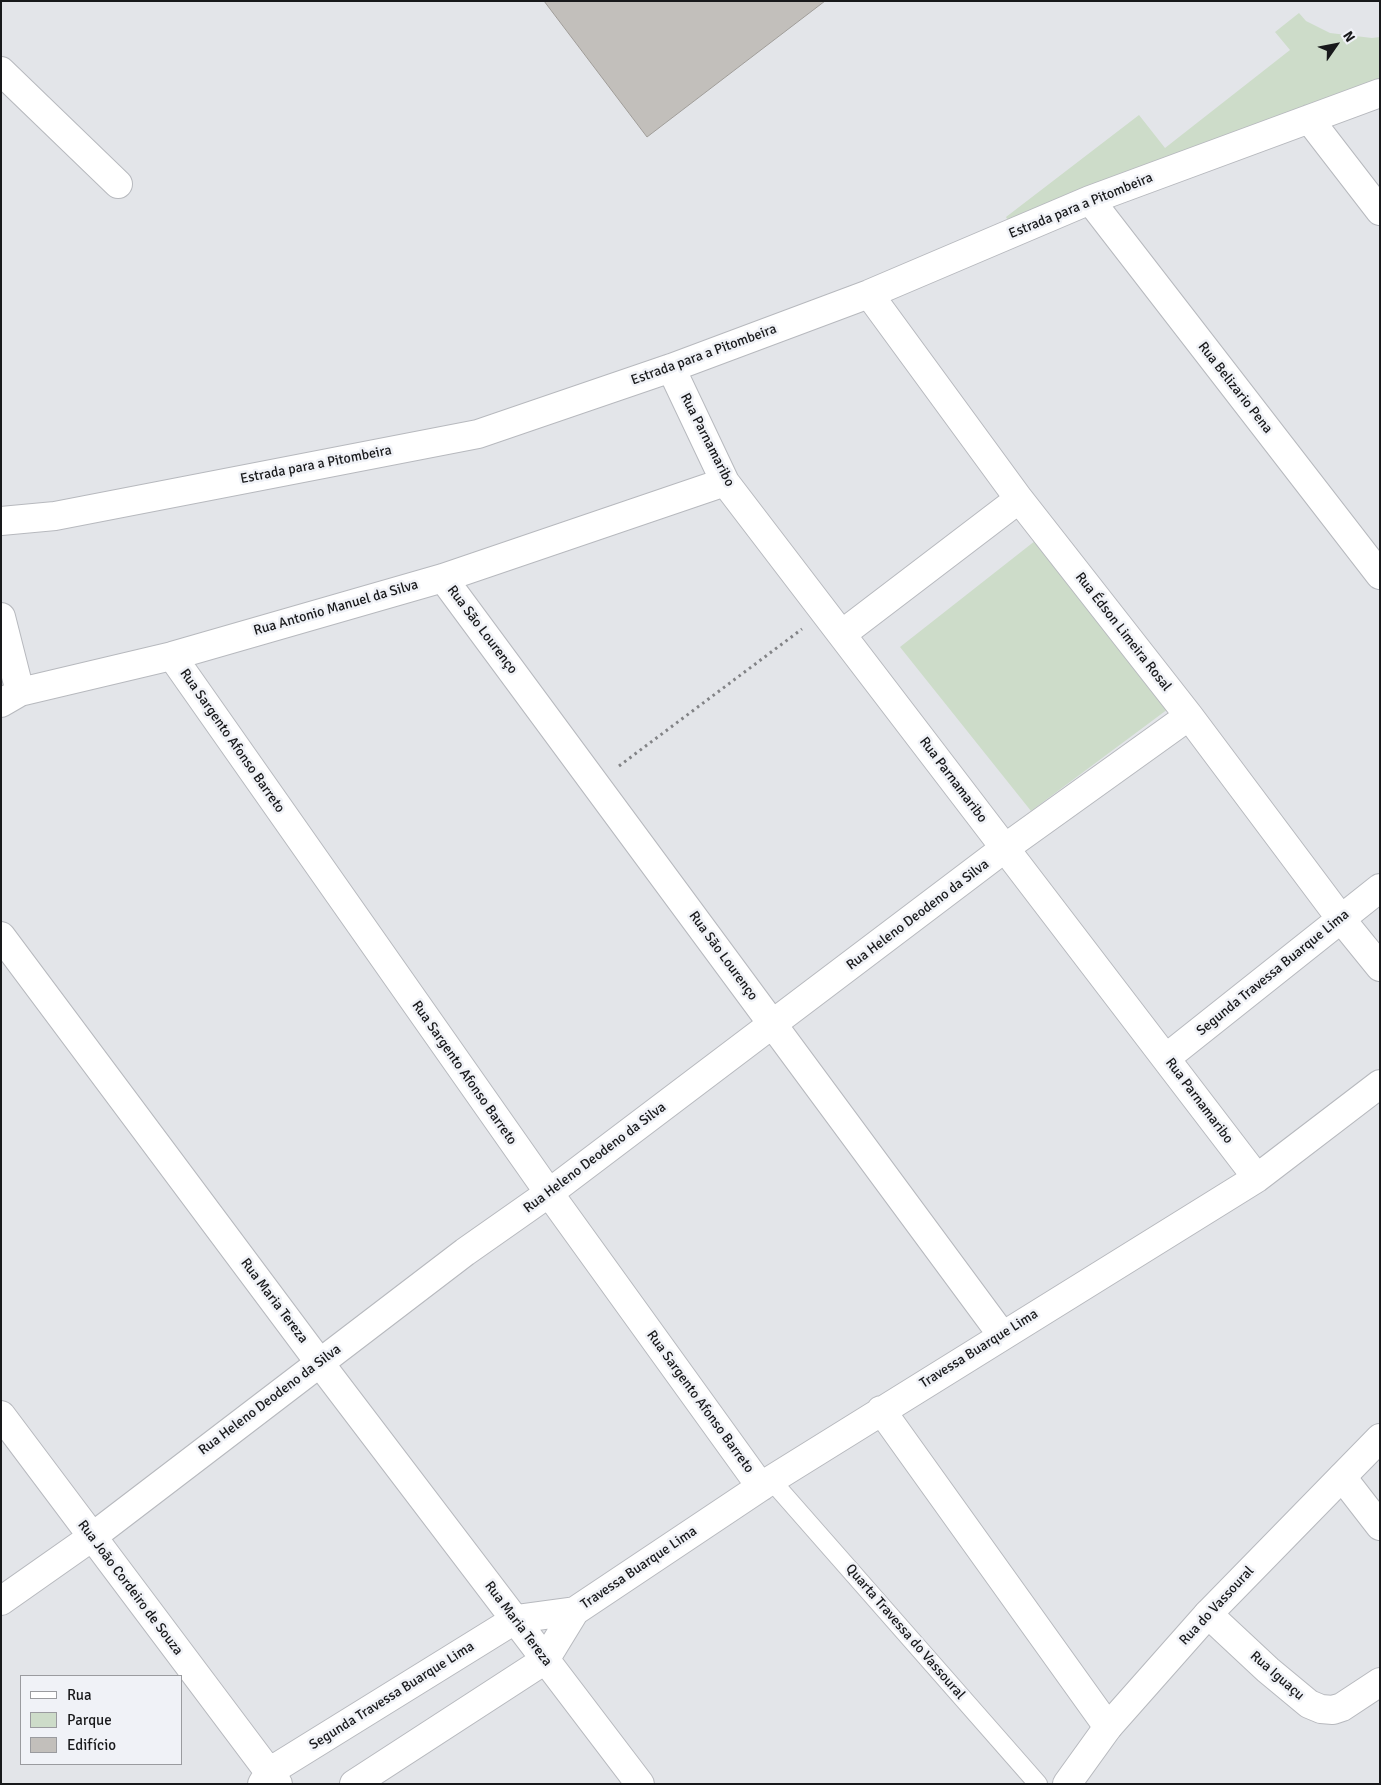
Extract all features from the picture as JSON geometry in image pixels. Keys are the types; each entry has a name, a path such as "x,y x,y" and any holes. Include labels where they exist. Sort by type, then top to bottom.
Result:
{"street":[{"path":"1,71 118,184"},
{"name":"Estrada para a Pitombeira","path":"1,521 54,516 478,434 671,368 869,294 1090,200 1380,93"},
{"path":"1308,119 1380,211"},
{"name":"Rua Belizario Pena","path":"1090,200 1380,575"},
{"name":"Rua Édson Limeira Rosal","path":"869,294 1019,499 1189,716 1341,919 1380,967"},
{"name":"Rua Parnamaribo","path":"671,368 725,482 1258,1178"},
{"name":"Rua Antonio Manuel da Silva","path":"10,698 172,656 443,578 725,482"},
{"path":"842,634 1019,499"},
{"name":"Rua São Lourenço","path":"443,578 1002,1335"},
{"path":"1,617 10,698"},
{"name":"Rua Sargento Afonso Barreto","path":"172,656 548,1194 766,1483"},
{"name":"Rua Heleno Deodeno da Silva","path":"1,1601 92,1537 319,1362 465,1252 548,1194 1005,848 1189,716"},
{"name":"Segunda Travessa Buarque Lima","path":"1166,1058 1380,888"},
{"name":"Rua Maria Tereza","path":"1,936 319,1362 640,1784"},
{"name":"Travessa Buarque Lima","path":"575,1610 766,1483 881,1410 1258,1178 1380,1084"},
{"path":"881,1410 1108,1727"},
{"name":"Rua João Cordeiro de Souza","path":"1,1415 270,1780"},
{"name":"Rua do Vassoural","path":"1066,1784 1108,1727 1208,1614 1380,1438"},
{"path":"1342,1477 1380,1526"},
{"path":"516,1619 575,1610"},
{"path":"354,1784 545,1660 575,1610"},
{"name":"Rua Iguaçu","path":"1208,1614 1268,1670 1309,1704 1321,1709 1333,1710 1342,1707 1380,1682"},
{"name":"Segunda Travessa Buarque Lima","path":"270,1780 516,1619"}],"lane":[{"name":"Quarta Travessa do Vassoural","path":"766,1483 1038,1784"}],"path":[{"path":"596,783 824,612"}],"green space":[{"path":"1299,13 1306,21 1330,33 1372,38 1380,37 1380,84 1011,226 1006,217 1139,115 1165,148 1290,50 1275,32"},
{"path":"1040,537 1168,709 1031,811 900,647"}],"building":[{"path":"544,1 825,1 647,137"}]}
